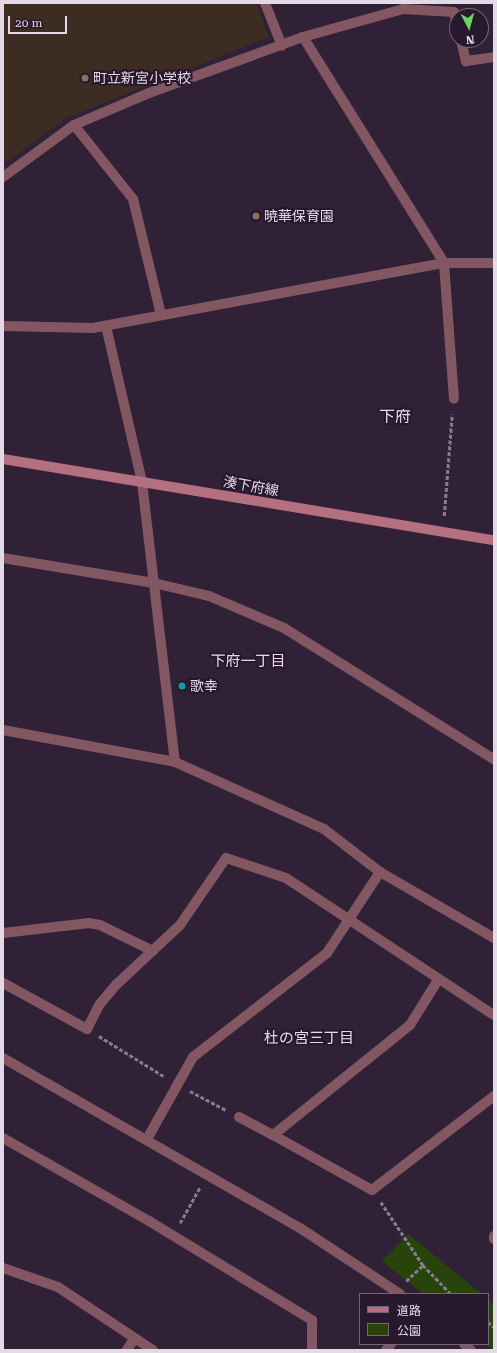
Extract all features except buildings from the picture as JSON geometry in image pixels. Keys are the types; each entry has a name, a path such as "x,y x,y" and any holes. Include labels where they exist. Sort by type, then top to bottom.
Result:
{"main road":[{"name":"湊下府線","path":"3,459 494,540"}],"street":[{"path":"265,3 282,46"},
{"path":"3,177 74,125 149,93 282,46 303,37 402,9 449,12"},
{"path":"303,37 444,263 454,399"},
{"path":"463,48 466,61 494,57"},
{"path":"74,125 133,199 160,316"},
{"path":"3,326 93,328 444,263 494,263"},
{"path":"106,326 142,482 175,762"},
{"path":"3,558 154,582 209,596 284,628 494,759"},
{"path":"3,730 175,762 324,830 380,872 494,938"},
{"path":"3,983 87,1029 100,1004 117,984 180,925 226,858 286,878 438,980 494,1015"},
{"path":"147,1139 193,1057 327,953 380,872"},
{"path":"3,934 89,923 100,925 153,951"},
{"path":"273,1135 410,1025 438,980"},
{"path":"3,1058 147,1139 300,1228 399,1293"},
{"path":"239,1117 372,1190 494,1096"},
{"path":"3,1138 173,1235 312,1320 312,1350"},
{"path":"3,1268 58,1288 154,1350"},
{"path":"127,1350 134,1338"}],"path":[{"path":"442,532 454,399"},
{"path":"87,1029 177,1084 239,1117"},
{"path":"173,1235 207,1174"},
{"path":"372,1190 423,1265 450,1293"},
{"path":"399,1293 406,1280 423,1265"}],"shaded area":[{"name":"町立新宮小学校","path":"3,3 256,3 269,37 66,118 3,165"}],"green space":[{"path":"408,1234 481,1293 422,1293 382,1261"},
{"path":"489,1300 494,1304 494,1350 486,1345 489,1345"}],"place":[{"name":"町立新宮小学校","path":"85,78"},
{"name":"暁華保育園","path":"256,216"},
{"name":"歌幸","path":"182,686"}],"district":[{"name":"下府","path":"395,417"},
{"name":"下府一丁目","path":"248,662"},
{"name":"杜の宮三丁目","path":"309,1039"}]}
